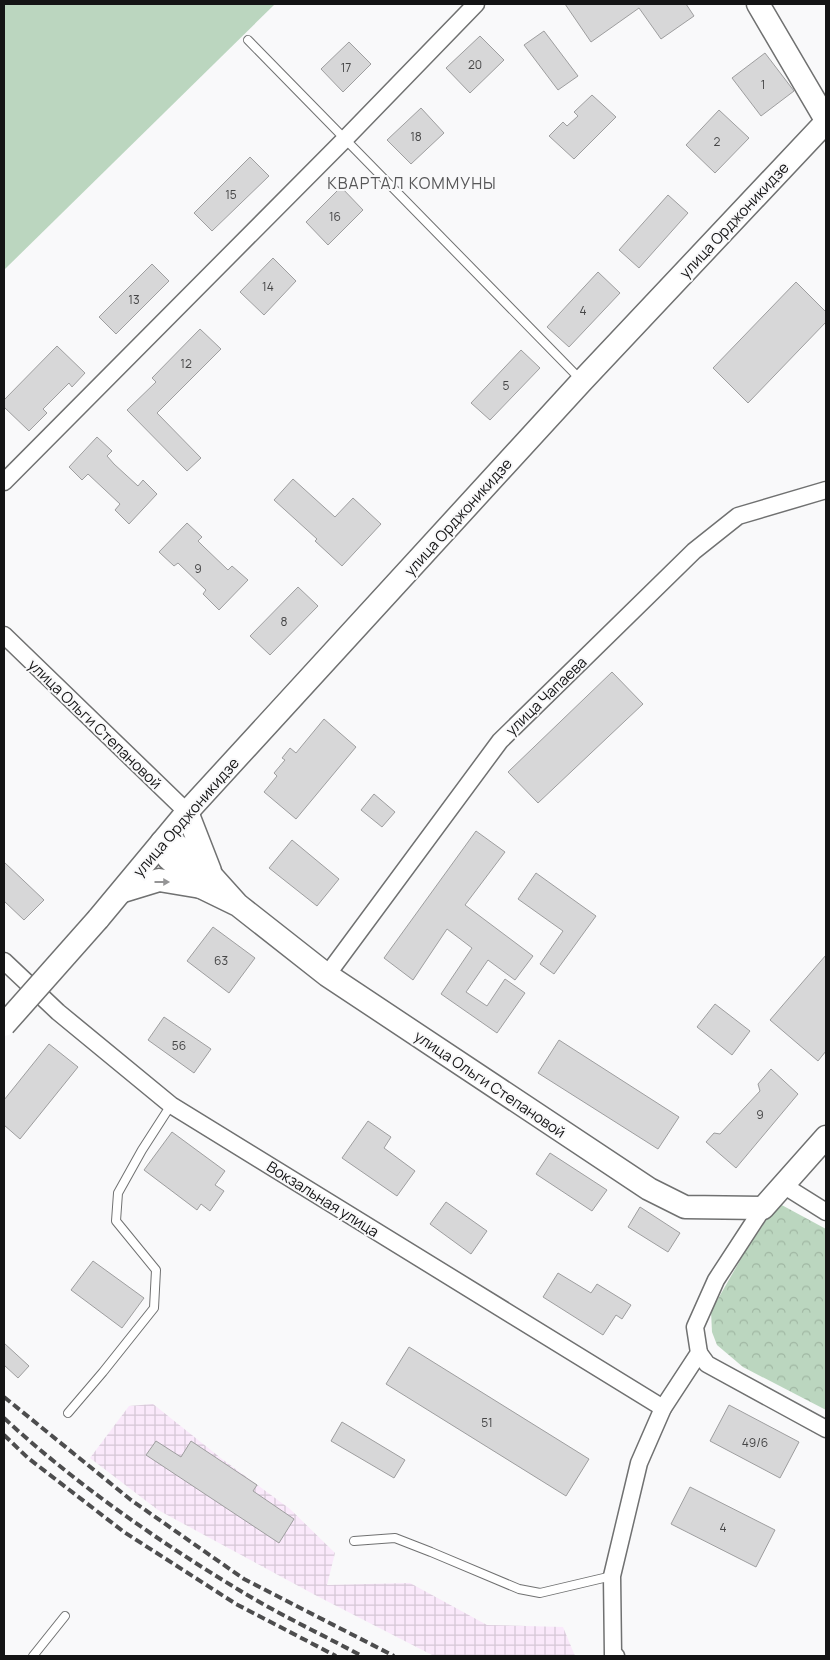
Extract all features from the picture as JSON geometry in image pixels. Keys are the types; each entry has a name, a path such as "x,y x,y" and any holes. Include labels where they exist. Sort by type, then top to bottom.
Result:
{"main road":[{"path":"758,4 826,121"},
{"name":"улица Орджоникидзе","path":"4,1025 123,891 187,812 582,381 826,121"},
{"path":"187,812 206,881"},
{"path":"162,842 178,846 206,881"},
{"path":"123,891 159,880 206,881"},
{"name":"улица Ольги Степановой","path":"206,881 327,975 649,1190 685,1207 763,1208"},
{"path":"763,1208 826,1137"}],"street":[{"path":"4,482 346,139 476,4"},
{"name":"улица Чапаева","path":"327,975 500,741 673,571 694,551 738,516 826,490"},
{"name":"улица Ольги Степановой","path":"4,635 187,812"},
{"name":"Вокзальная улица","path":"4,961 58,1012 171,1105 663,1408"},
{"path":"782,1185 826,1212"},
{"path":"763,1208 716,1280 695,1328 699,1353 707,1364 826,1430"},
{"path":"616,1656 613,1655 612,1576 639,1462 663,1408 699,1353"}],"lane":[{"path":"248,40 582,381"},
{"path":"68,1413 154,1308 156,1270 116,1221 118,1192 171,1105"},
{"path":"354,1542 395,1538 520,1589 540,1593 612,1576"},
{"path":"33,1656 65,1616"}],"shaded area":[{"path":"153,1404 222,1459 290,1509 335,1553 327,1585 410,1583 487,1625 563,1627 575,1656 434,1656 317,1596 158,1510 90,1458 129,1406"}],"green space":[{"path":"4,4 275,4 4,270"},
{"path":"778,1203 826,1229 826,1410 743,1367 717,1345 712,1332 711,1311 746,1250"}],"building":[{"path":"565,4 686,4 694,16 661,39 639,8 591,42"},
{"path":"544,31 578,76 558,90 524,45"},
{"path":"480,36 504,60 470,93 446,68"},
{"path":"349,42 371,64 343,92 321,69"},
{"path":"765,53 794,91 761,116 732,78"},
{"path":"592,95 616,117 574,159 549,136 563,122 567,126 578,116 574,112"},
{"path":"421,108 444,133 411,164 387,140"},
{"path":"719,110 749,138 715,173 686,145"},
{"path":"250,157 269,176 212,231 194,213"},
{"path":"341,187 363,210 328,245 306,222"},
{"path":"668,195 688,213 639,268 619,250"},
{"path":"273,258 296,281 264,315 240,292"},
{"path":"152,264 169,281 116,334 99,317"},
{"path":"598,272 620,293 569,347 547,327"},
{"path":"796,282 826,312 826,322 748,403 713,368"},
{"path":"200,329 221,349 157,413 201,458 187,471 127,410 156,382 152,378"},
{"path":"57,346 85,373 72,387 69,383 43,409 47,413 29,431 4,407 4,400"},
{"path":"521,350 540,368 490,420 471,403"},
{"path":"97,437 112,451 107,456 114,464 138,486 143,480 157,494 129,524 115,510 120,504 88,474 82,480 69,467"},
{"path":"293,479 335,517 353,498 381,524 342,566 315,541 317,539 274,500"},
{"path":"187,523 202,537 198,541 228,570 232,566 248,580 219,610 203,594 206,590 178,563 174,566 159,552"},
{"path":"298,587 318,606 270,655 250,636"},
{"path":"612,672 643,704 538,803 508,772"},
{"path":"324,719 356,747 296,819 264,792 277,776 274,773 285,760 282,758 290,748 296,753"},
{"path":"374,794 395,812 382,827 361,810"},
{"path":"476,831 505,852 465,905 533,956 515,980 488,960 466,992 487,1006 505,979 525,993 497,1033 441,994 472,948 447,929 413,980 384,958"},
{"path":"292,840 339,879 317,906 269,868"},
{"path":"4,862 44,900 24,920 4,901"},
{"path":"536,873 596,916 554,974 540,964 563,931 518,899"},
{"path":"213,927 255,958 229,993 187,961"},
{"path":"826,955 826,1051 818,1061 770,1020"},
{"path":"715,1004 750,1031 732,1055 697,1027"},
{"path":"164,1017 211,1049 194,1073 148,1040"},
{"path":"559,1040 679,1117 658,1149 538,1073"},
{"path":"49,1044 78,1067 20,1139 4,1125 4,1100"},
{"path":"771,1069 798,1094 736,1168 706,1142 714,1133 720,1134 760,1091 758,1084"},
{"path":"368,1121 391,1137 384,1148 415,1171 397,1196 342,1158"},
{"path":"172,1132 225,1171 215,1185 224,1191 210,1211 201,1204 197,1210 144,1170"},
{"path":"550,1153 607,1190 592,1211 536,1174"},
{"path":"446,1202 487,1231 471,1254 430,1224"},
{"path":"640,1207 680,1233 668,1252 628,1227"},
{"path":"93,1261 144,1298 122,1328 71,1290"},
{"path":"558,1273 591,1293 597,1284 631,1305 622,1319 616,1315 603,1335 543,1297"},
{"path":"4,1343 29,1366 18,1378 4,1365"},
{"path":"409,1347 589,1459 566,1496 386,1384"},
{"path":"729,1405 799,1442 780,1478 710,1441"},
{"path":"342,1422 405,1460 394,1478 331,1441"},
{"path":"156,1441 181,1457 191,1441 257,1485 253,1491 294,1519 279,1543 146,1455"},
{"path":"690,1487 775,1530 756,1567 671,1524"}],"railway":[{"path":"4,1397 131,1500 244,1579 394,1656"},
{"path":"4,1418 87,1488 147,1531 254,1599 362,1656"},
{"path":"4,1435 28,1458 124,1532 236,1604 336,1656"}],"district":[{"name":"КВАРТАЛ КОММУНЫ","path":"412,183"}]}
